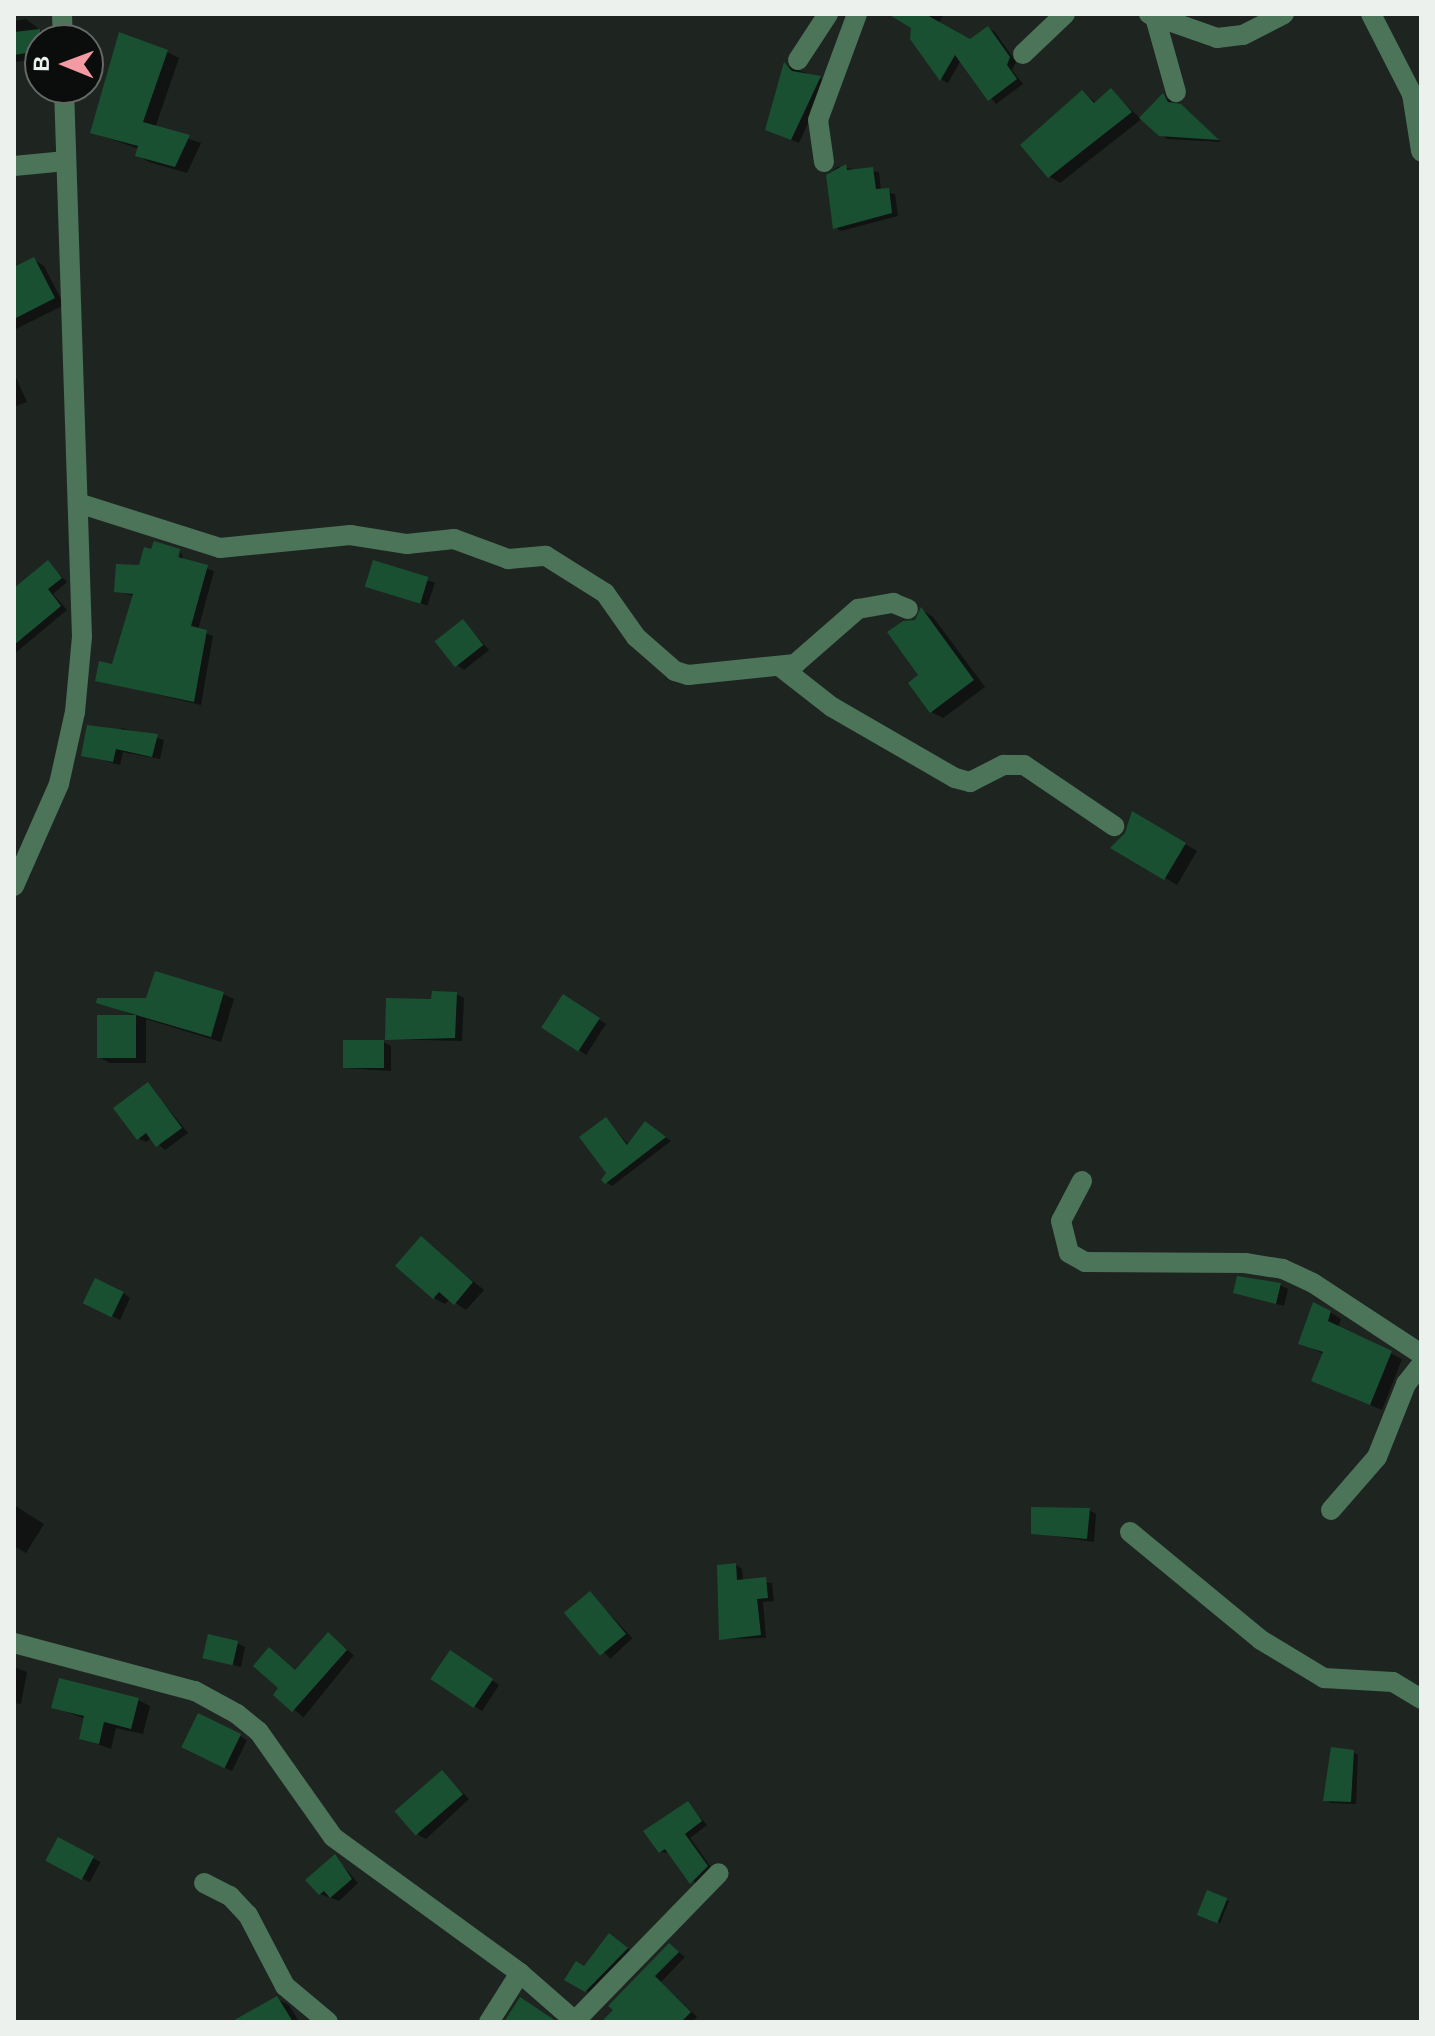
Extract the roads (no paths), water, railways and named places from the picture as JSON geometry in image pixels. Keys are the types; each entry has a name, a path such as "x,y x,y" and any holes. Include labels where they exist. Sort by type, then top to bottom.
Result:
{"street":[{"path":"798,60 828,14"},
{"path":"824,162 818,120 857,14"},
{"path":"1023,54 1065,14"},
{"path":"1152,15 1217,38 1243,35 1284,14"},
{"path":"1371,14 1412,94 1421,151"},
{"path":"1152,15 1176,92"},
{"path":"14,886 21,849 59,784 75,712 82,637 64,104"},
{"path":"14,166 66,161"},
{"path":"78,503 220,548 350,535 407,544 454,539 508,559 546,556 605,593 636,637 675,671 688,675 782,668 809,653 858,609 893,603 908,609"},
{"path":"782,668 832,707 955,778 970,782 1004,765 1024,765 1114,826"},
{"path":"1082,1181 1061,1221 1069,1253 1085,1262 1245,1263 1283,1269 1313,1283 1421,1354"},
{"path":"1331,1510 1377,1457 1406,1384 1421,1365"},
{"path":"1130,1532 1261,1640 1324,1678 1393,1682 1421,1699"},
{"path":"14,1643 195,1691 237,1714 259,1732 333,1837 520,1973 576,2022 719,1873"},
{"path":"204,1883 230,1896 248,1915 285,1986 328,2022"},
{"path":"489,2022 520,1973"}]}
